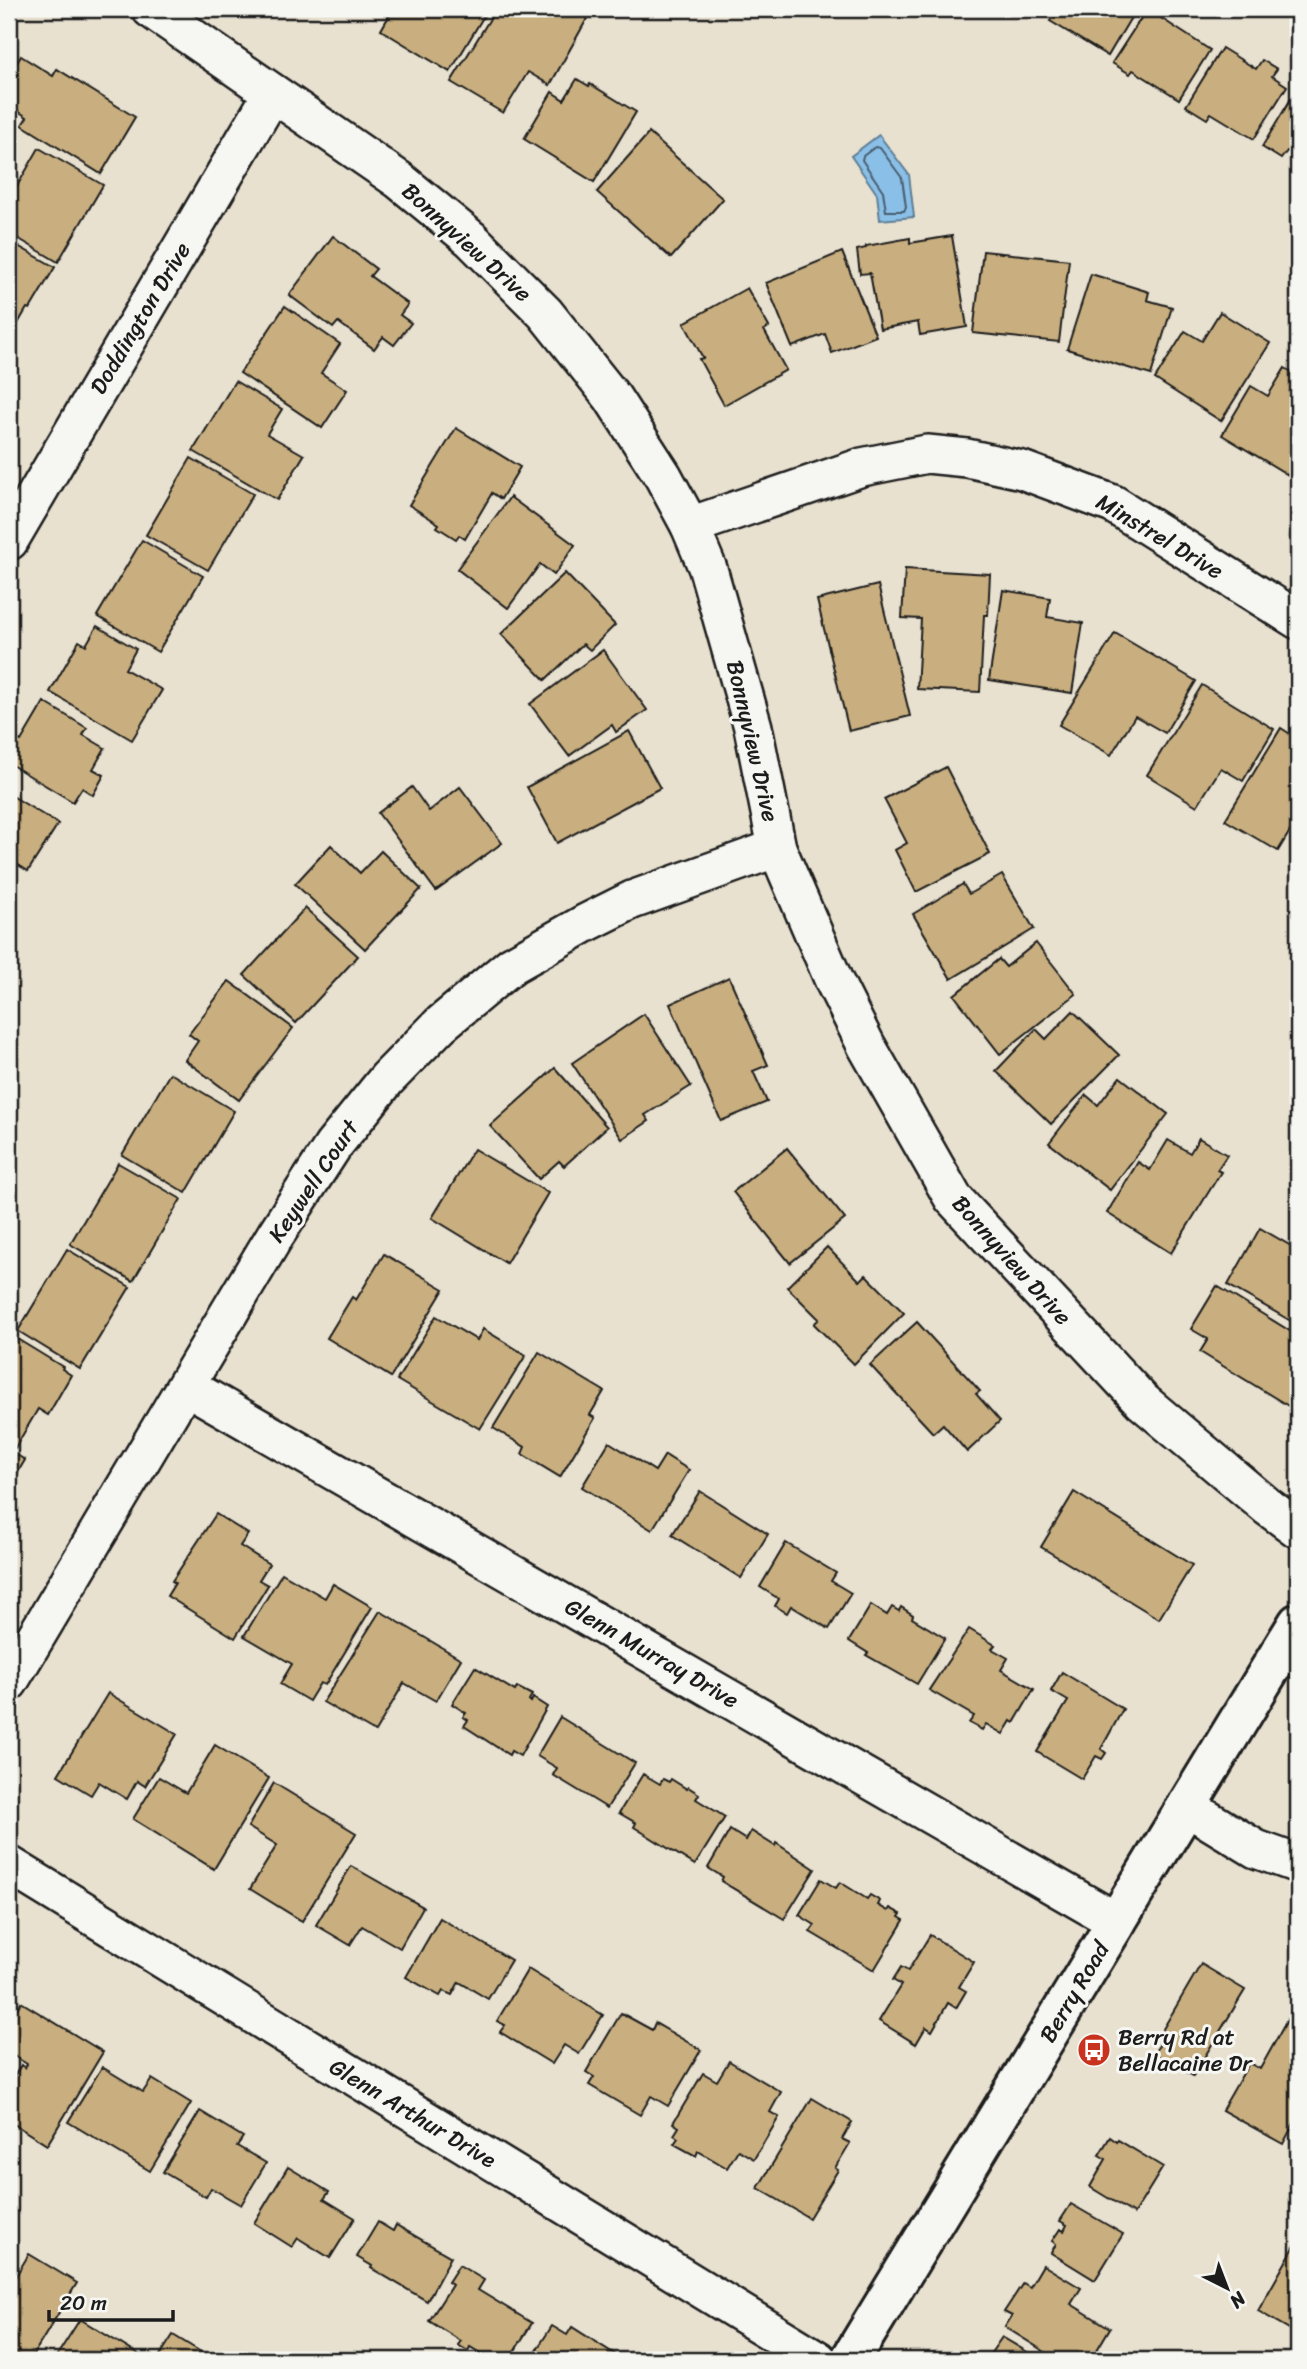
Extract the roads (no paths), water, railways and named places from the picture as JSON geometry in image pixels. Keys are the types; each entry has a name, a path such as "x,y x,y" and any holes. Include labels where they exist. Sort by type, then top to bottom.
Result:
{"street":[{"name":"Bonnyview Drive","path":"151,9 400,180 471,239 545,313 612,397 663,477 690,526 708,569 753,727 777,848 834,981 866,1045 953,1198 1142,1401 1298,1529"},
{"name":"Doddington Drive","path":"9,541 272,94"},
{"name":"Minstrel Drive","path":"690,526 862,467 927,454 967,457 1022,470 1113,504 1298,620"},
{"name":"Keywell Court","path":"9,1682 276,1234 333,1146 387,1079 442,1024 512,965 632,900 777,848"},
{"name":"Glenn Murray Drive","path":"186,1386 1117,1922"},
{"name":"Berry Road","path":"850,2360 1298,1623"},
{"path":"1187,1807 1256,1849 1298,1864"},
{"name":"Glenn Arthur Drive","path":"9,1866 818,2360"}],"water":[{"path":"879,135 909,175 914,217 880,220 877,194 851,156"}],"place":[{"name":"Berry Rd at Bellacaine Dr","path":"1094,2050"}]}
